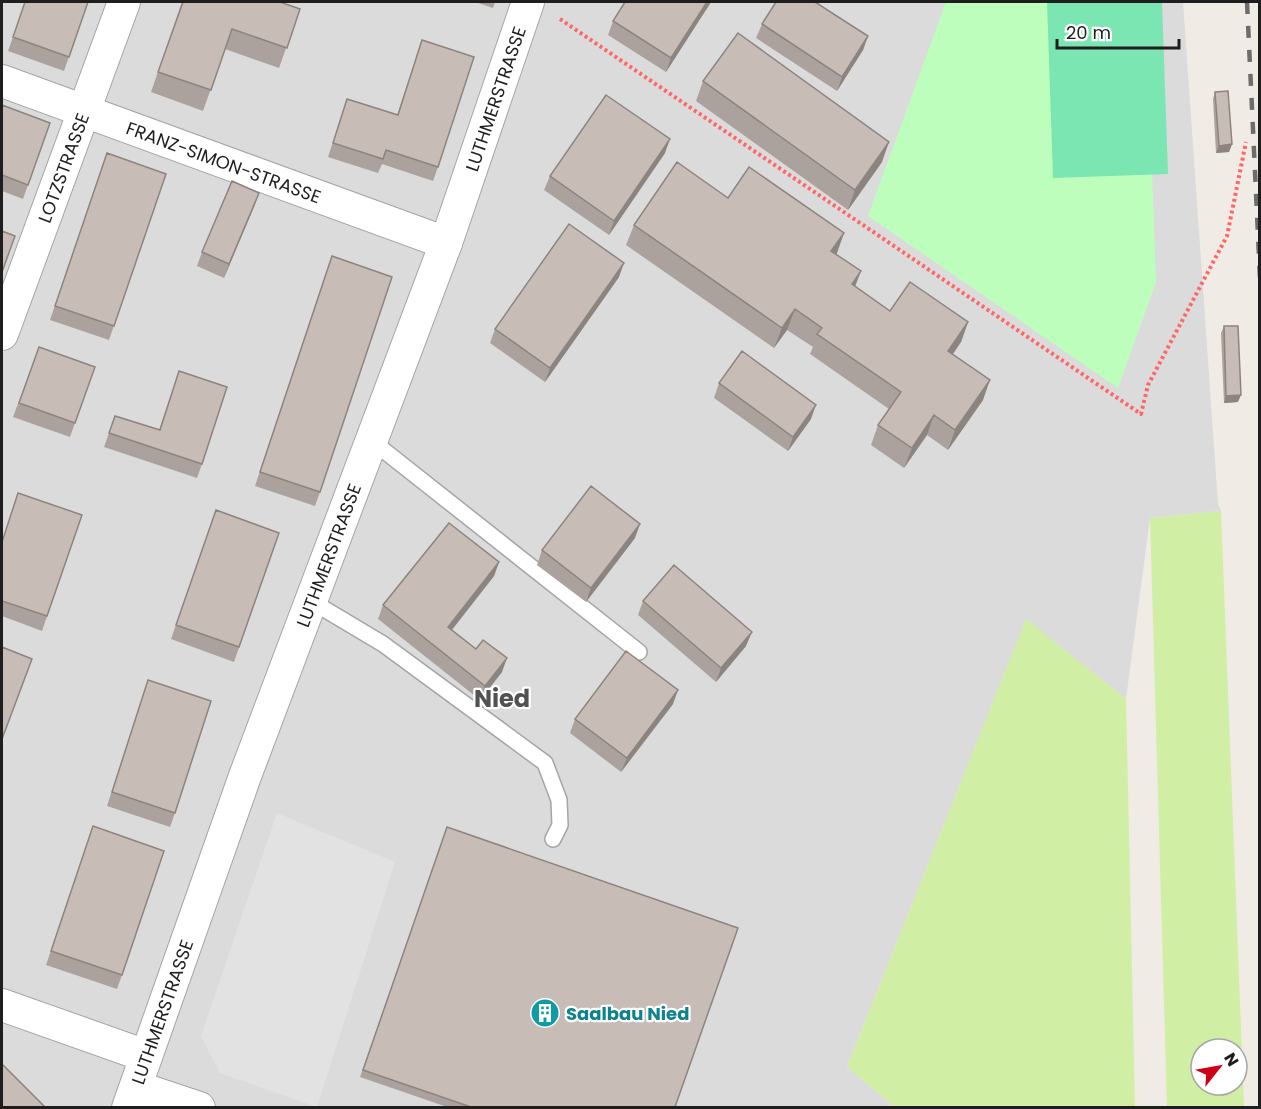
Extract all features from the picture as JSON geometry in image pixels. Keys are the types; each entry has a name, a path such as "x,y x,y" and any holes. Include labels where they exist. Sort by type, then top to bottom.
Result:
{"street":[{"name":"LOTZSTRASSE","path":"2,334 124,2"},
{"name":"LUTHMERSTRASSE","path":"132,1097 311,601 446,243 541,8"},
{"name":"FRANZ-SIMON-STRASSE","path":"2,81 446,243"},
{"path":"2,1005 146,1056"},
{"path":"132,1097 199,1107"}],"lane":[{"path":"372,441 639,652"},
{"path":"311,601 383,644 545,763 559,800 560,825 553,839"}],"path":[{"path":"541,8 1141,414 1148,385 1227,236 1246,142"}],"shaded area":[{"path":"2,2 1183,2 1218,504 1221,511 1150,518 1126,699 1026,620 847,1067 895,1107 2,1108"},
{"path":"277,813 395,862 317,1107 220,1073 201,1036"}],"green space":[{"path":"946,2 1146,2 1156,282 1118,388 868,216"},
{"path":"1047,2 1162,2 1168,174 1053,178"},
{"path":"1221,511 1241,1037 1189,1037 1189,1097 1244,1097 1244,1107 1167,1107 1150,518"},
{"path":"1026,619 1126,699 1135,1107 895,1107 847,1067"}],"building":[{"path":"25,2 88,2 69,57 13,37"},
{"path":"183,2 280,2 300,9 287,48 232,29 211,90 158,72"},
{"path":"625,2 707,2 671,58 613,21"},
{"path":"776,2 815,2 868,36 842,77 762,24"},
{"path":"738,33 889,142 855,190 703,81"},
{"path":"422,40 474,57 438,167 386,150 383,159 333,143 347,99 398,115"},
{"path":"1228,91 1232,144 1219,146 1215,92"},
{"path":"606,95 670,139 614,221 550,176"},
{"path":"2,105 50,123 28,185 2,175"},
{"path":"107,153 166,174 114,326 55,306"},
{"path":"677,162 728,198 749,167 844,233 831,251 861,271 852,284 890,311 910,282 968,322 948,351 990,380 955,430 934,415 912,448 878,425 901,392 817,334 822,328 795,309 782,328 634,225"},
{"path":"232,181 259,193 229,264 202,252"},
{"path":"569,224 624,263 550,368 495,329"},
{"path":"2,231 15,236 2,272"},
{"path":"332,256 392,277 320,492 260,472"},
{"path":"1224,326 1238,326 1241,395 1226,396"},
{"path":"39,347 95,367 75,423 19,403"},
{"path":"742,351 816,405 793,437 719,383"},
{"path":"179,371 227,387 202,464 109,433 115,416 160,430"},
{"path":"591,486 640,524 591,588 542,550"},
{"path":"18,493 82,515 47,616 2,601 2,542"},
{"path":"216,510 279,533 239,647 176,625"},
{"path":"449,523 499,562 448,627 476,649 483,640 507,658 485,686 383,605"},
{"path":"674,565 752,632 721,668 643,601"},
{"path":"2,647 32,659 2,739"},
{"path":"626,651 678,690 627,758 575,719"},
{"path":"148,680 211,701 175,813 112,792"},
{"path":"93,826 164,851 122,975 51,951"},
{"name":"Saalbau Nied","path":"447,827 738,928 675,1107 471,1107 363,1070"},
{"path":"2,1064 45,1107 2,1107"}],"railway":[{"path":"1247,2 1260,278"}],"place":[{"name":"Saalbau Nied","path":"545,1013"}],"district":[{"name":"Nied","path":"502,698"}]}
